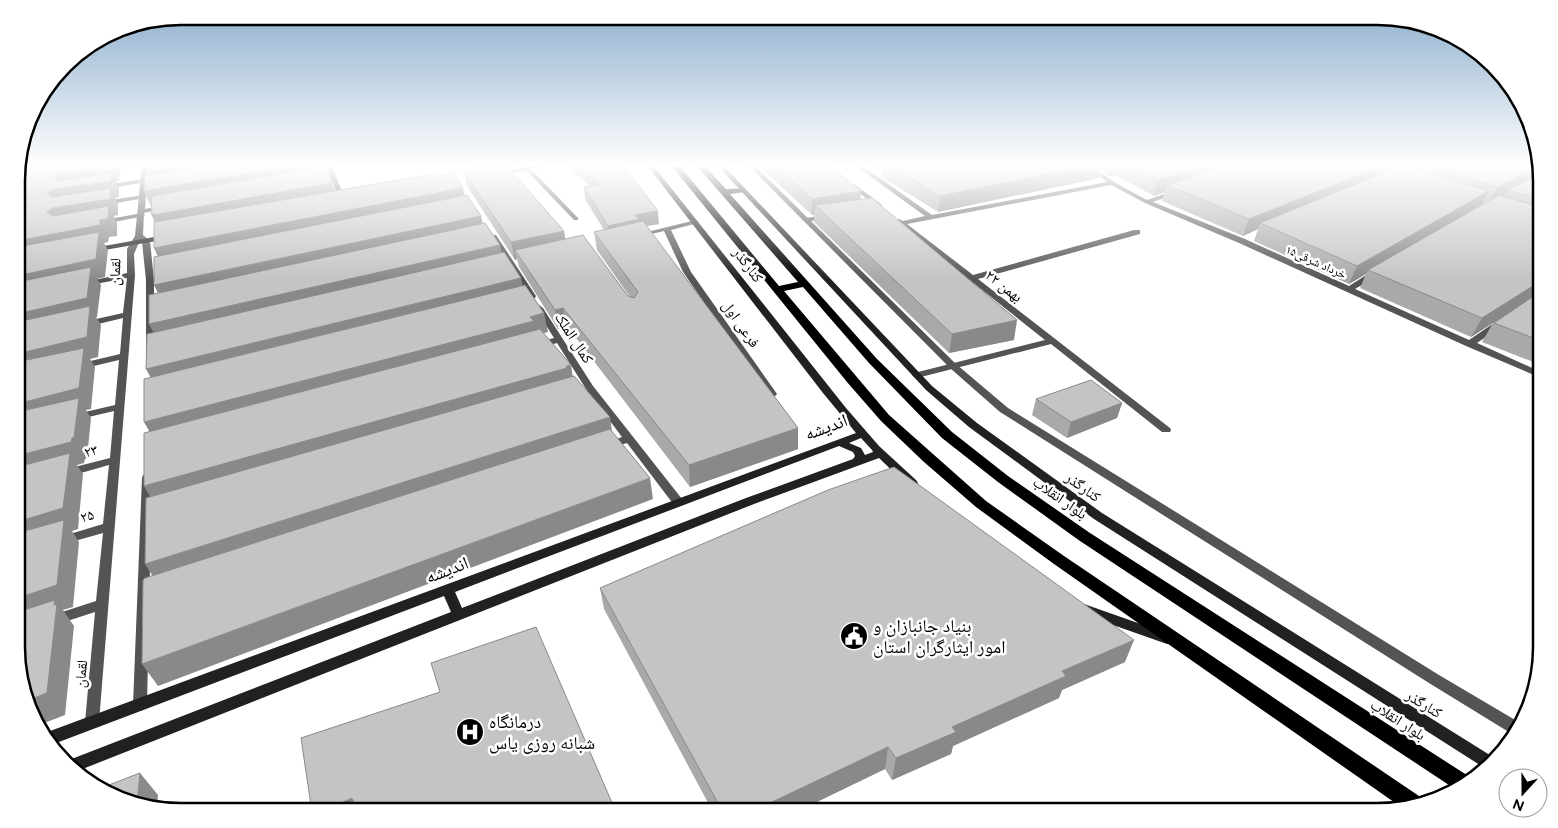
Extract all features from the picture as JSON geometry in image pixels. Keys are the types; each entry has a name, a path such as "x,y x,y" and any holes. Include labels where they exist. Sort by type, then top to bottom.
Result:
{"main road":[{"path":"334,204 341,203"},
{"name":"کنارگذر","path":"680,203 826,392 862,434 922,491"},
{"path":"706,203 885,418 980,504 1408,800"},
{"name":"بلوار انقلاب","path":"733,203 906,396 947,435 1003,479 1085,537 1458,780"},
{"name":"کنارگذر","path":"754,203 917,375 973,425 1098,516 1484,760"},
{"path":"84,251 174,235"},
{"path":"777,289 805,284"},
{"name":"اندیشه","path":"53,737 862,434"},
{"path":"839,442 857,450 860,456 858,462"},
{"path":"78,764 750,502 882,453"},
{"path":"448,590 459,615"},
{"path":"1078,606 1182,645"}],"street":[{"path":"98,204 107,203"},
{"path":"143,203 139,240 154,272 153,352"},
{"path":"560,203 576,219"},
{"path":"789,203 953,366 1004,410 1512,726"},
{"name":"۲۲ بهمن","path":"875,203 1166,430"},
{"path":"910,203 932,218"},
{"path":"902,224 1011,203"},
{"name":"۱۵خرداد شرقی","path":"1149,203 1242,241 1533,372"},
{"path":"98,223 171,206"},
{"path":"872,210 882,208"},
{"path":"806,220 834,216"},
{"path":"632,237 696,222"},
{"name":"فرعی اول","path":"667,229 686,272 777,402"},
{"name":"کمال الملک","path":"482,238 489,232 512,264 528,299 558,340 585,388 630,438 678,502"},
{"path":"972,278 1136,232"},
{"path":"1242,241 1251,238"},
{"name":"لقمان","path":"92,722 131,275 129,257 139,240"},
{"path":"1349,289 1382,270"},
{"path":"74,287 131,275"},
{"path":"72,327 127,315"},
{"path":"1469,344 1508,317"},
{"path":"529,348 558,340"},
{"path":"917,375 1052,341"},
{"path":"75,367 124,356"},
{"path":"64,420 119,406"},
{"path":"593,450 630,438"},
{"name":"۲۳","path":"53,477 114,460"},
{"path":"140,705 148,597 150,516 147,470"},
{"name":"۲۵","path":"54,543 109,527"},
{"path":"46,623 102,604"}],"building":[{"path":"25,203 87,203 53,208 47,212 53,216 109,206 108,219 100,220 100,225 25,239"},
{"path":"152,203 223,203 154,215 154,213 151,214"},
{"path":"267,203 388,203 154,248 154,222"},
{"path":"428,203 472,203 481,216 154,285 154,257"},
{"path":"485,203 539,203 564,231 511,242"},
{"path":"594,203 652,203 658,211 635,215 639,219 608,226"},
{"path":"834,203 878,203 1017,320 952,334 815,205"},
{"path":"1210,203 1290,203 1249,219"},
{"path":"1310,203 1469,203 1357,266 1260,223"},
{"path":"1486,203 1526,203 1533,205 1533,286 1482,318 1368,270"},
{"path":"643,221 798,428 689,465 563,308 555,310 515,250 583,235 628,296 634,298 638,292 594,232"},
{"path":"485,223 500,245 149,324 149,295"},
{"path":"99,232 96,259 25,274 25,246"},
{"path":"504,252 521,278 146,369 147,334"},
{"path":"91,267 87,298 25,312 25,280"},
{"path":"525,285 544,313 530,317 534,321 144,422 144,379"},
{"path":"1533,296 1533,338 1494,323"},
{"path":"90,306 87,337 25,352 25,320"},
{"path":"540,329 571,365 566,366 567,368 144,486 144,433"},
{"path":"84,348 79,388 25,402 25,360"},
{"path":"574,376 610,417 145,564 146,498"},
{"path":"1091,380 1122,403 1071,422 1036,399"},
{"path":"79,398 74,438 72,438 71,442 25,454 25,410"},
{"path":"610,429 650,478 142,664 143,580 145,578"},
{"path":"70,453 63,508 25,520 25,465"},
{"name":"بنیاد جانبازان و امور ایثارگران استان","path":"894,467 1134,640 1062,671 1066,676 952,727 956,732 896,758 888,747 770,803 718,803 600,588 828,490"},
{"path":"64,520 57,585 25,596 25,531"},
{"path":"55,600 54,605 57,604 47,693 34,698 26,668 25,610"},
{"path":"536,627 612,803 354,803 352,798 341,803 311,803 301,738 440,692 431,663"},
{"path":"140,773 138,797 109,785"}],"place":[{"name":"بنیاد جانبازان و امور ایثارگران استان","path":"854,636"},
{"name":"درمانگاه شبانه روزی یاس","path":"470,732"}]}
